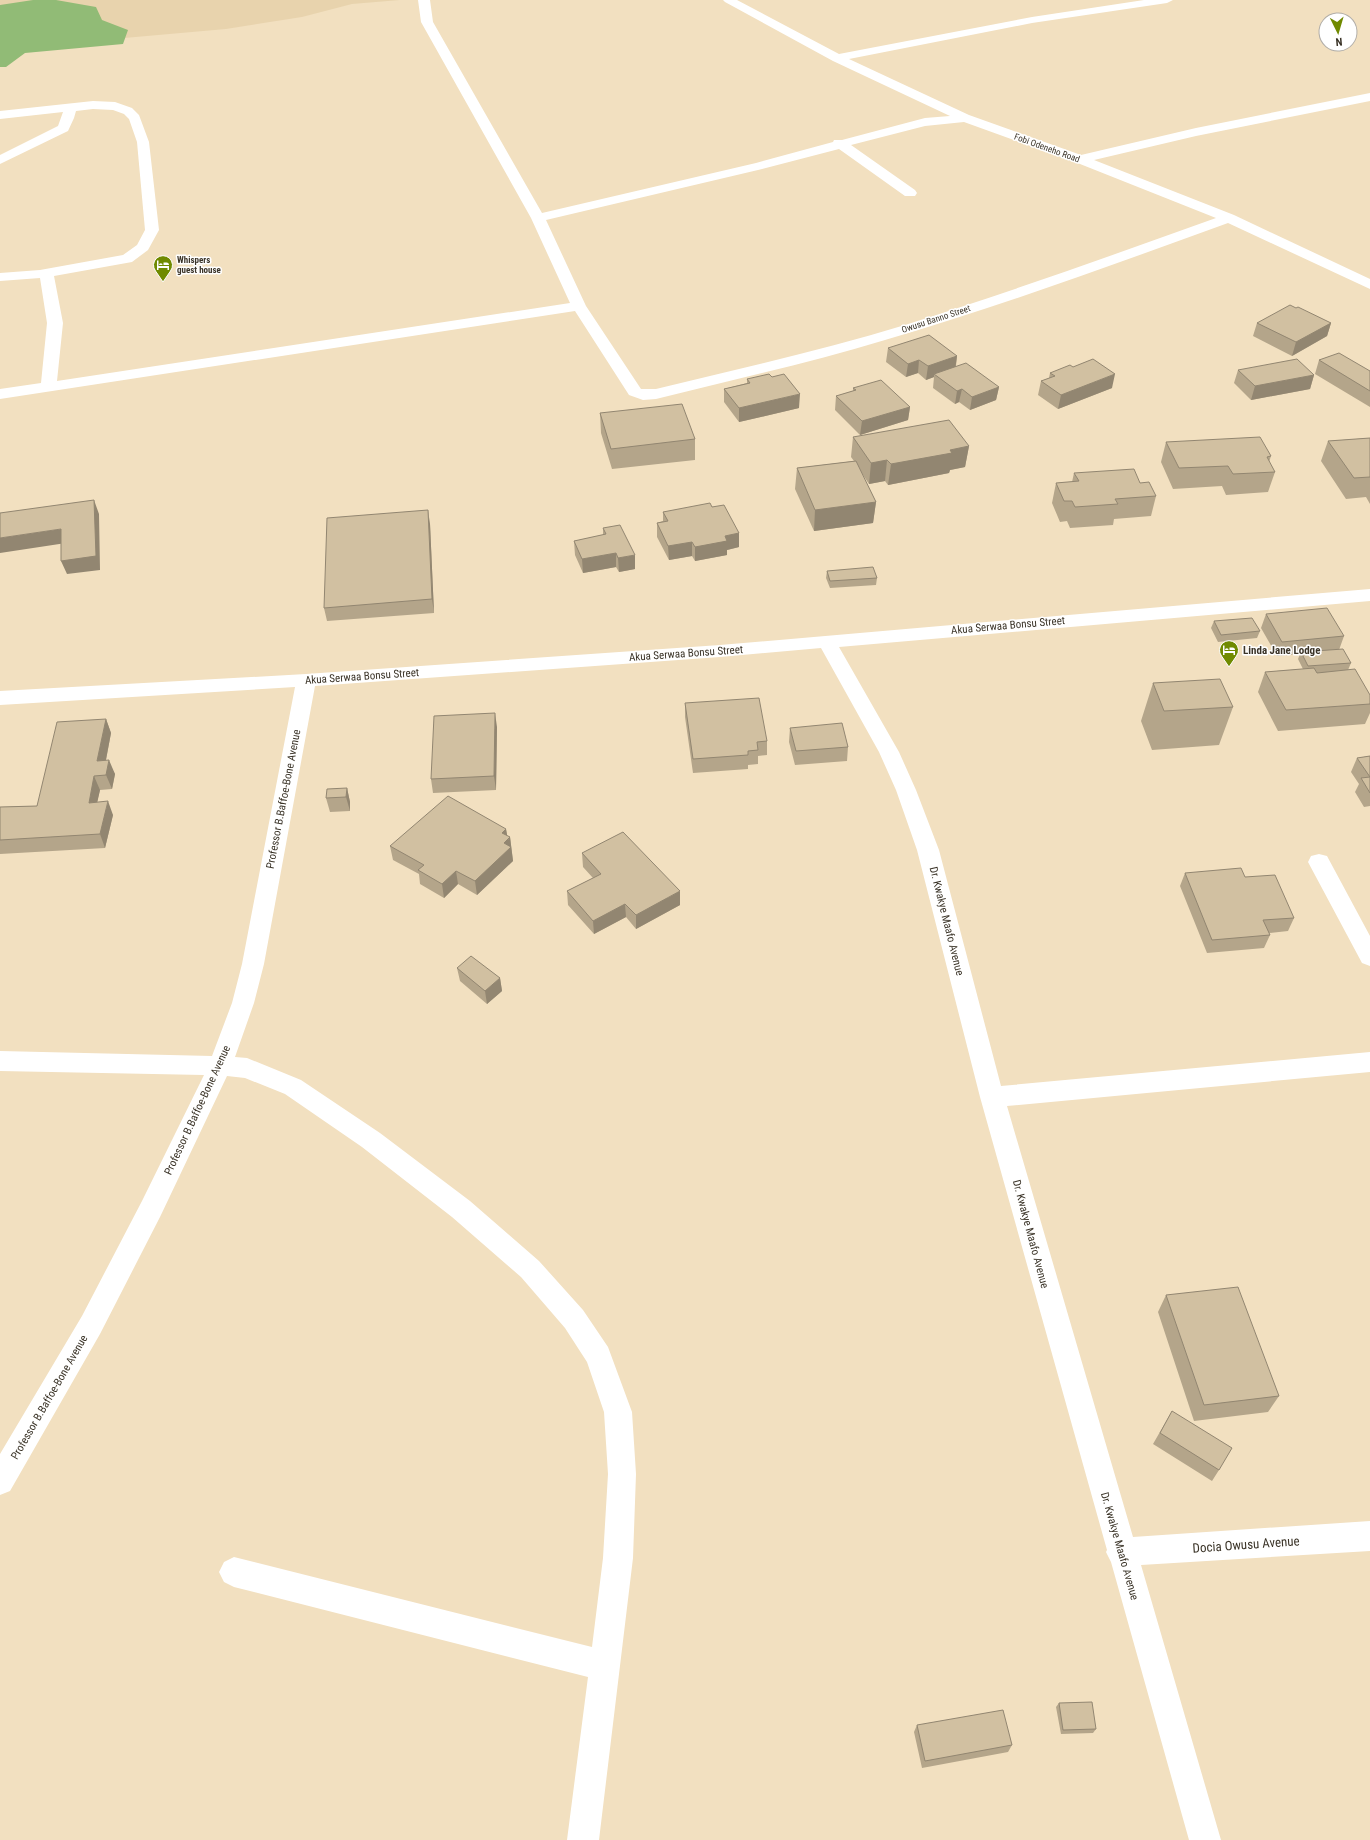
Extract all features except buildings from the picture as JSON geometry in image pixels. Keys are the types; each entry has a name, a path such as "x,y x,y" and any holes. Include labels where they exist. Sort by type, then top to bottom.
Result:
{"street":[{"path":"0,394 579,306 538,218 427,22 424,0"},
{"name":"Fobi Odeneho Road","path":"729,0 837,58 965,118 1080,159 1229,218 1370,286"},
{"path":"837,58 1032,20 1167,0"},
{"path":"1080,159 1196,132 1367,99"},
{"path":"925,122 933,103"},
{"path":"0,115 93,105 115,106 128,111 135,118 143,142 152,230 143,247 127,259 46,273 0,277"},
{"path":"0,160 62,128 68,118 70,108"},
{"path":"538,218 758,166 839,143 925,122 965,118"},
{"path":"839,143 910,193"},
{"name":"Owusu Banno Street","path":"579,306 637,394 656,394 765,367 908,328 1072,275 1229,218"},
{"path":"46,273 55,322 48,387"},
{"name":"Akua Serwaa Bonsu Street","path":"0,698 306,680 712,652 1370,595"},
{"name":"Dr. Kwakye Maafo Avenue","path":"826,641 889,752 917,816 928,850 992,1097 1121,1552 1205,1840"},
{"name":"Professor B.Baffoe-Bone Avenue","path":"0,1481 91,1325 151,1209 220,1066 243,1003 253,964 262,909 306,680"},
{"path":"1319,862 1370,957"},
{"path":"0,1061 220,1066 247,1068 293,1087 371,1140 461,1209 530,1268 574,1318 598,1356 618,1412 622,1474 618,1558 606,1666 583,1840"},
{"path":"992,1097 1370,1062"},
{"name":"Docia Owusu Avenue","path":"1121,1552 1370,1536"},
{"path":"234,1572 606,1666"}],"shaded area":[{"path":"0,0 400,0 352,4 302,17 226,29 0,49"}],"green space":[{"path":"33,0 56,0 96,7 102,20 128,30 123,44 25,53 6,67 0,67 0,5"}],"place":[{"name":"Whispers guest house","path":"163,282"},
{"name":"Linda Jane Lodge","path":"1229,667"}]}
